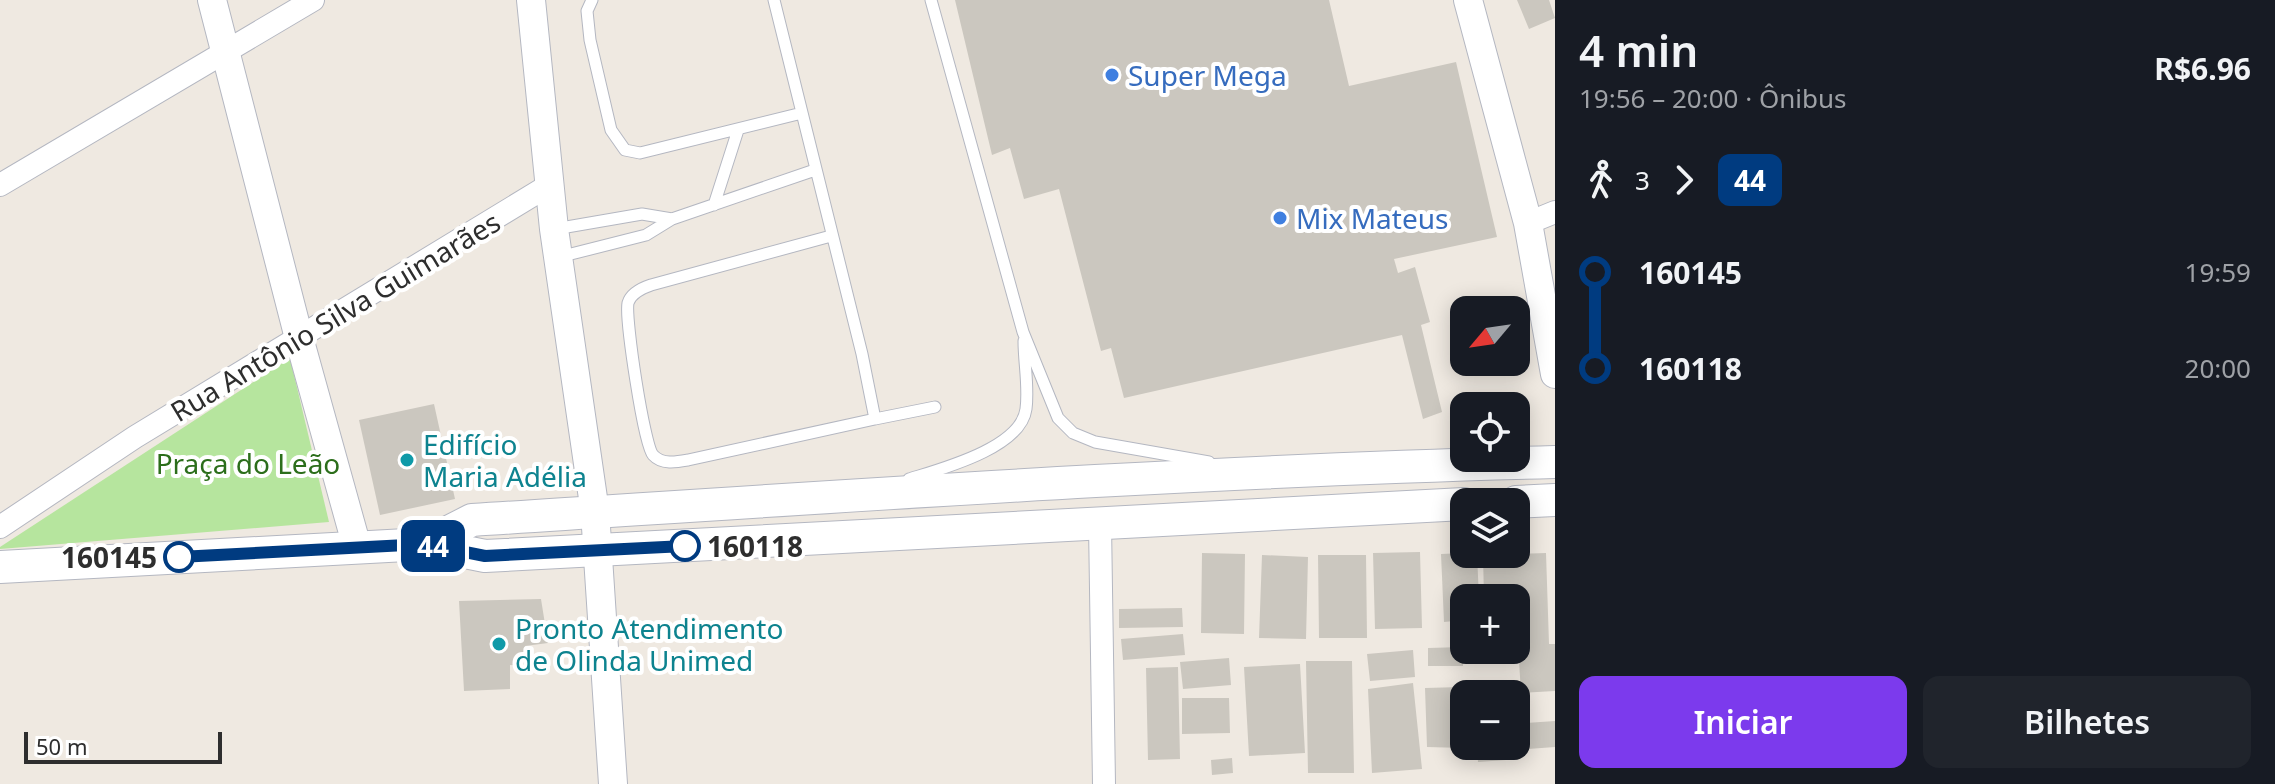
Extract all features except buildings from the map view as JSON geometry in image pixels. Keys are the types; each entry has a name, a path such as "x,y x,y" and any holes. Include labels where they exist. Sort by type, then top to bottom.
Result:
{"main road":[{"path":"425,544 472,520 1261,471 1555,462"},
{"path":"1530,501 1555,500"},
{"path":"0,567 425,544 485,556 1450,505"}],"street":[{"path":"212,0 299,338 357,547"},
{"path":"0,185 313,0"},
{"path":"531,0 556,243 599,550 613,784"},
{"path":"1468,0 1528,223 1555,374"},
{"name":"Rua Antônio Silva Guimarães","path":"0,527 135,437 551,184"},
{"path":"1528,223 1555,212"},
{"path":"1100,524 1104,784"}],"lane":[{"path":"592,0 587,11 590,40 611,130 625,150 640,153 802,113"},
{"path":"774,0 875,419"},
{"path":"931,0 1023,332 1052,408 1063,425 1073,433 1114,446 1261,471"},
{"path":"714,205 738,130"},
{"path":"556,243 646,235 672,219 815,170"},
{"path":"556,243 642,214 672,219"},
{"path":"831,236 651,285 633,295 628,314 646,438 651,453 656,458 675,462 935,407"},
{"path":"858,496 974,456 1017,430 1026,410 1023,332"}],"green space":[{"name":"Praça do Leão","path":"290,358 329,522 0,549 0,547"}],"bus line":[{"name":"44","path":"179,557 425,544 485,556 685,546"}],"place":[{"name":"Super Mega","path":"1112,75"},
{"name":"Mix Mateus","path":"1280,218"},
{"name":"Edifício Maria Adélia","path":"407,460"},
{"name":"160118","path":"685,546"},
{"name":"160145","path":"179,557"},
{"name":"Pronto Atendimento de Olinda Unimed","path":"499,644"}]}
